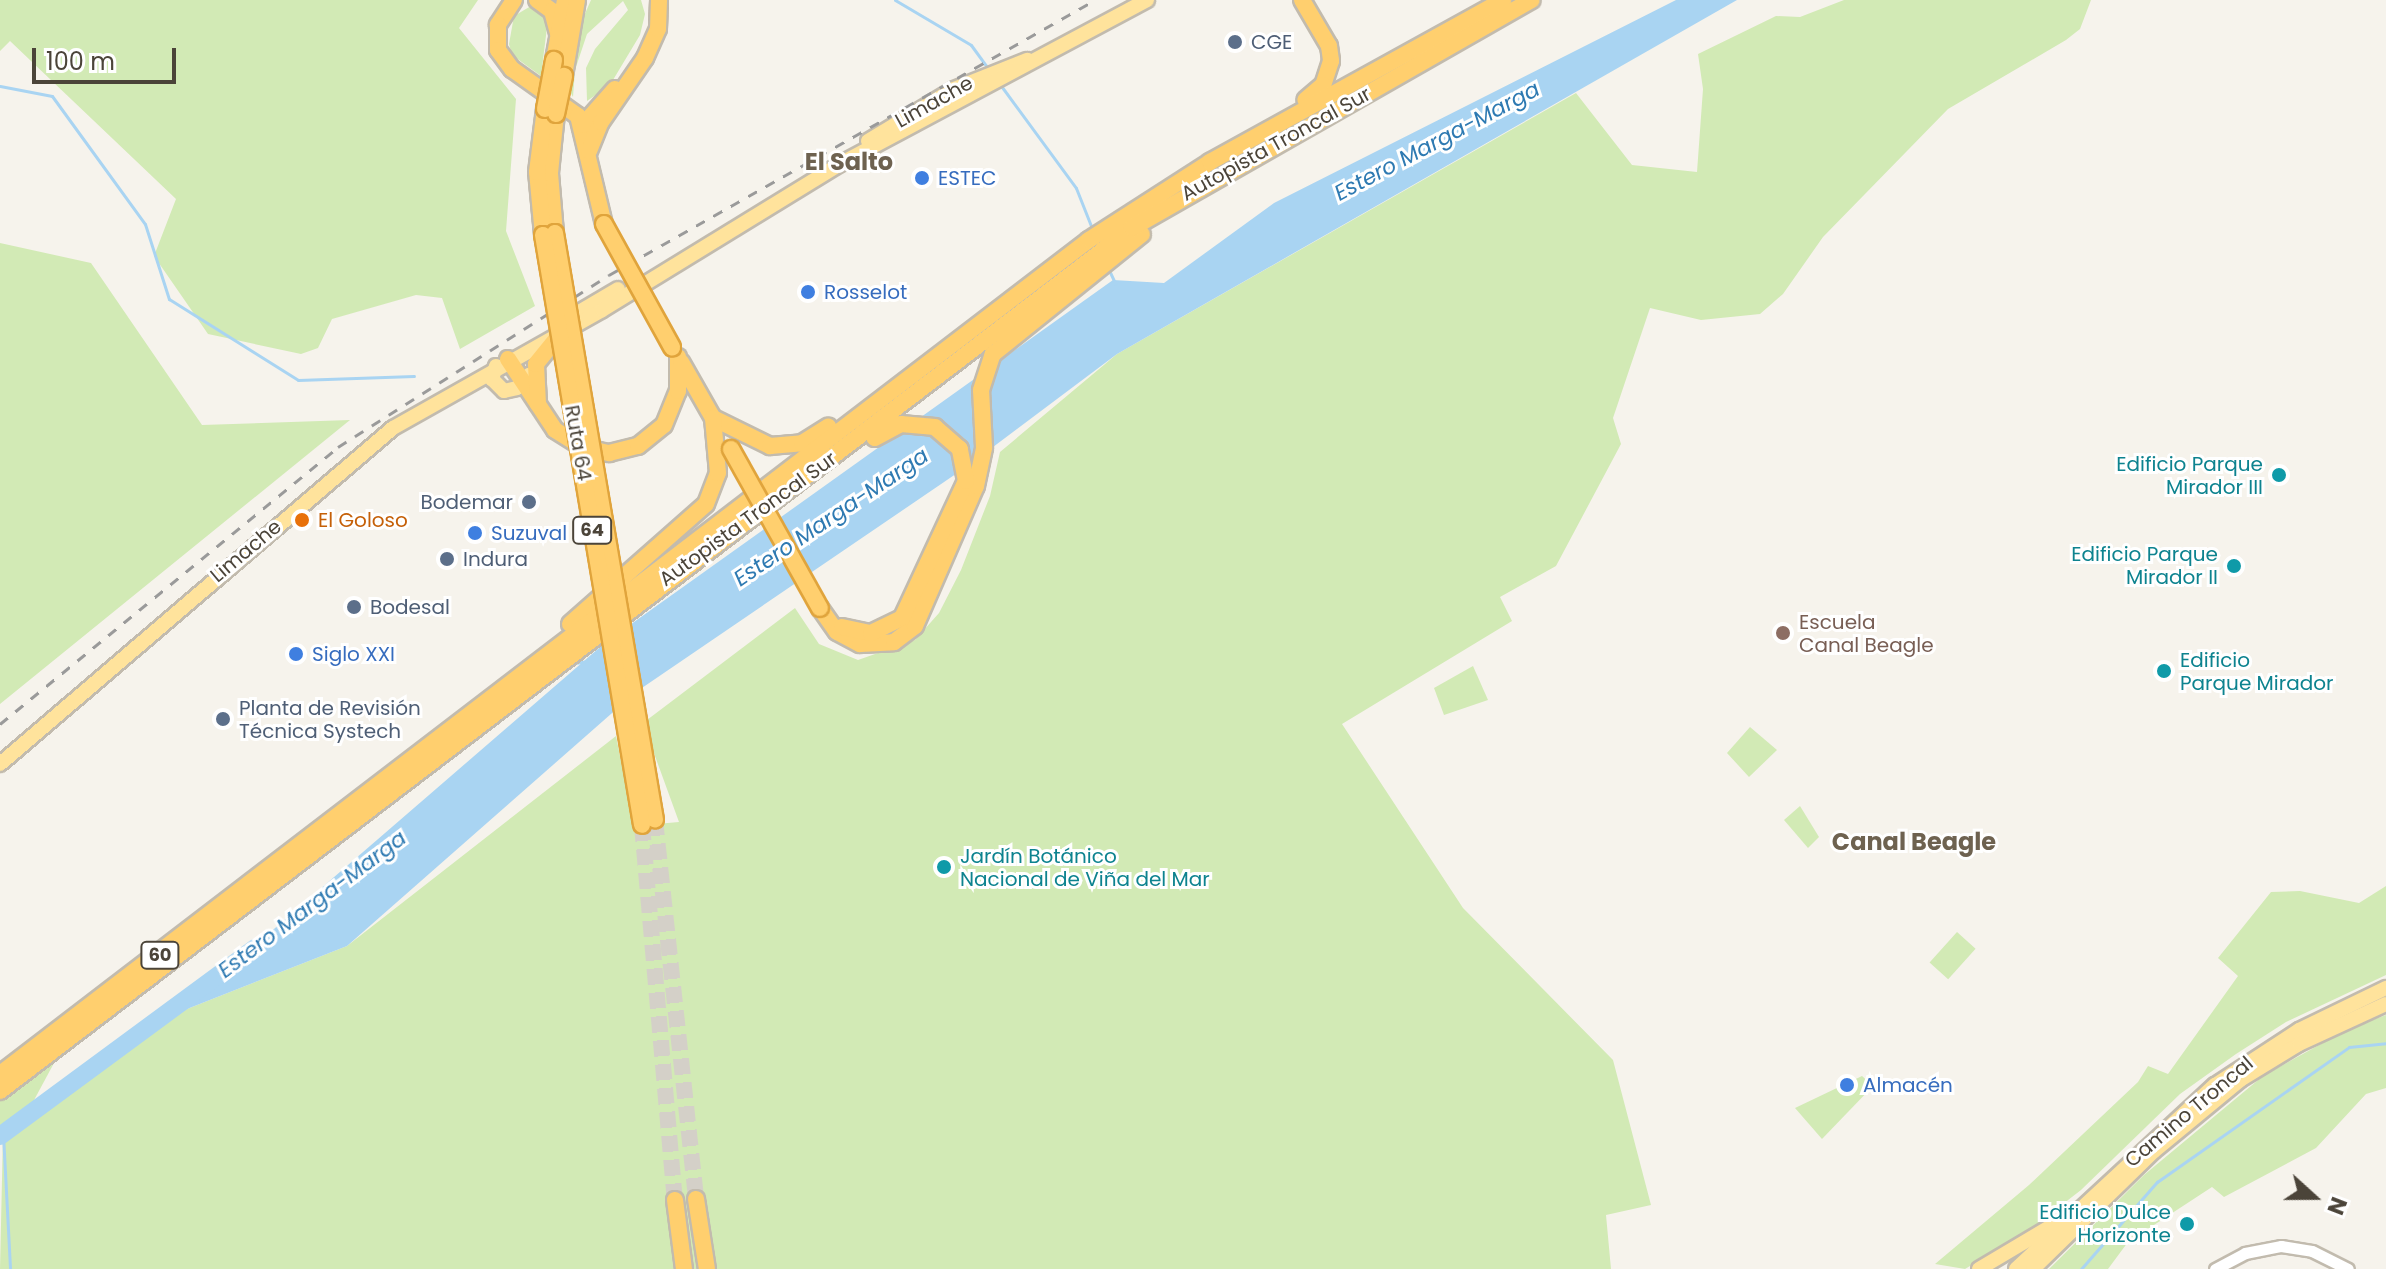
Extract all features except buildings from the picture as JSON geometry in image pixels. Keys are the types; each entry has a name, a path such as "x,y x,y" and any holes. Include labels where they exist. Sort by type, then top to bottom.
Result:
{"highway":[{"path":"522,0 510,4 497,31 503,59 579,118 604,224 823,613 844,637 868,646 894,642 909,633 924,611 976,486 984,447 983,380 1005,340 1095,254 1130,228"},
{"path":"537,0 552,11 559,38"},
{"path":"579,118 596,107 617,86 645,37 647,0"},
{"path":"588,153 597,129 638,71 655,38 659,0"},
{"path":"1282,122 1323,85 1330,70 1329,46 1302,0"},
{"name":"Autopista Troncal Sur","path":"0,1074 519,676 1130,228 1282,122 1503,0"},
{"name":"Autopista Troncal Sur","path":"1130,228 1532,0"},
{"name":"64","path":"550,111 559,38 576,3"},
{"name":"64","path":"550,111 564,76 576,3"},
{"name":"Ruta 64","path":"550,111 549,234 648,822"},
{"path":"713,418 761,445 802,443 1002,296 1095,254"},
{"name":"Autopista Troncal Sur","path":"0,1091 316,854 667,579 1095,254"},
{"path":"539,410 535,368 560,334"},
{"path":"502,362 555,430 582,447 609,453 631,449 652,437 668,418 678,391 675,352"},
{"path":"519,676 633,565 706,504 718,473 713,418"},
{"path":"667,579 878,436 901,424 918,422 950,436 966,465 958,505 912,603 896,624 863,633 823,613"},
{"path":"696,1199 707,1269"},
{"path":"675,1200 684,1269"}],"main road":[{"name":"Limache","path":"0,764 406,419 502,362 560,334 710,240 840,164 896,123 1037,58 1147,0"},
{"name":"Limache","path":"502,362 518,348 659,264 710,240"},
{"path":"502,362 492,379 500,390 521,385 535,368"},
{"name":"Camino Troncal","path":"2016,1269 2156,1134 2241,1065 2299,1030 2386,988"},
{"name":"Camino Troncal","path":"2033,1269 2105,1198 2240,1080 2299,1044 2386,1004"},
{"path":"2042,1269 2105,1198"},
{"path":"1979,1269 2074,1212"}],"street":[{"path":"2215,1269 2245,1253 2281,1246 2308,1250 2348,1269"}],"green space":[{"path":"0,0 478,0 459,28 516,99 506,231 535,306 460,349 442,298 416,295 332,319 318,348 301,354 208,334 154,256 176,199 10,41 0,51"},
{"path":"591,0 641,0 645,14 640,35 610,85 587,101 586,68 595,49 628,10 623,1 587,34 575,70 573,97 567,86 576,34"},
{"name":"Jardín Botánico Nacional de Viña del Mar","path":"1844,0 2091,0 2080,29 2066,40 1948,109 1823,237 1783,294 1760,314 1701,320 1650,308 1613,418 1621,444 1556,566 1500,597 1512,621 1342,724 1463,908 1613,1060 1651,1205 1606,1215 1611,1269 0,1269 3,1134 187,1009 347,946 616,736 634,826 679,822 643,723 795,608 819,644 858,660 915,640 939,613 961,570 990,496 1000,452 1117,354 1576,93 1632,165 1697,172 1703,89 1698,54 1776,16 1800,17"},
{"path":"531,6 548,19 541,76 512,55 509,44 514,16"},
{"path":"0,243 91,263 202,425 350,420 0,704"},
{"path":"1473,666 1488,700 1444,715 1434,688"},
{"path":"1750,727 1777,750 1749,777 1727,753"},
{"path":"1800,806 1819,837 1808,848 1784,820"},
{"path":"2386,886 2386,975 2286,1022 2180,1094 2081,1190 2028,1231 1965,1269 1935,1264 2029,1185 2138,1082 2148,1066 2168,1074 2238,976 2218,958 2271,892 2300,891 2359,903"},
{"path":"1957,932 1976,949 1948,979 1930,962"},
{"path":"2386,1015 2386,1088 2366,1094 2316,1148 2224,1197 2212,1187 2128,1242 2108,1269 2049,1269 2144,1175 2263,1076 2348,1029"},
{"path":"54,1063 33,1102 0,1126 0,1100"},
{"path":"1862,1076 1873,1086 1822,1139 1795,1108"}],"water":[{"path":"1676,0 1737,0 1117,354 969,465 636,692 347,946 187,1009 0,1137 237,961 606,642 1113,280 1164,283 1274,203"}],"waterway":[{"path":"895,0 971,45 990,71"},
{"path":"999,83 1076,188 1093,231"},
{"path":"0,86 52,96 145,224 169,299 298,380 414,376"},
{"path":"1108,268 1115,283"},
{"path":"575,663 587,661"},
{"name":"Estero Marga-Marga","path":"0,1136 255,948"},
{"path":"2081,1269 2157,1182 2349,1047 2386,1043"},
{"path":"3,1134 10,1269"}],"tunnel":[{"path":"655,820 696,1199"},
{"path":"642,825 675,1200"}],"railway":[{"path":"0,724 338,447 609,275 1095,0"}],"place":[{"name":"CGE","path":"1235,42"},
{"name":"ESTEC","path":"922,178"},
{"name":"Rosselot","path":"808,292"},
{"name":"Edificio Parque Mirador III","path":"2279,475"},
{"name":"Bodemar","path":"529,502"},
{"name":"El Goloso","path":"302,520"},
{"name":"Suzuval","path":"475,533"},
{"name":"Indura","path":"447,559"},
{"name":"Edificio Parque Mirador II","path":"2234,566"},
{"name":"Bodesal","path":"354,607"},
{"name":"Escuela Canal Beagle","path":"1783,633"},
{"name":"Siglo XXI","path":"296,654"},
{"name":"Edificio Parque Mirador","path":"2164,671"},
{"name":"Planta de Revisión Técnica Systech","path":"223,719"},
{"name":"Jardín Botánico Nacional de Viña del Mar","path":"944,867"},
{"name":"Almacén","path":"1847,1085"},
{"name":"Edificio Dulce Horizonte","path":"2187,1224"}],"district":[{"name":"El Salto","path":"849,162"},
{"name":"Canal Beagle","path":"1914,842"}]}
